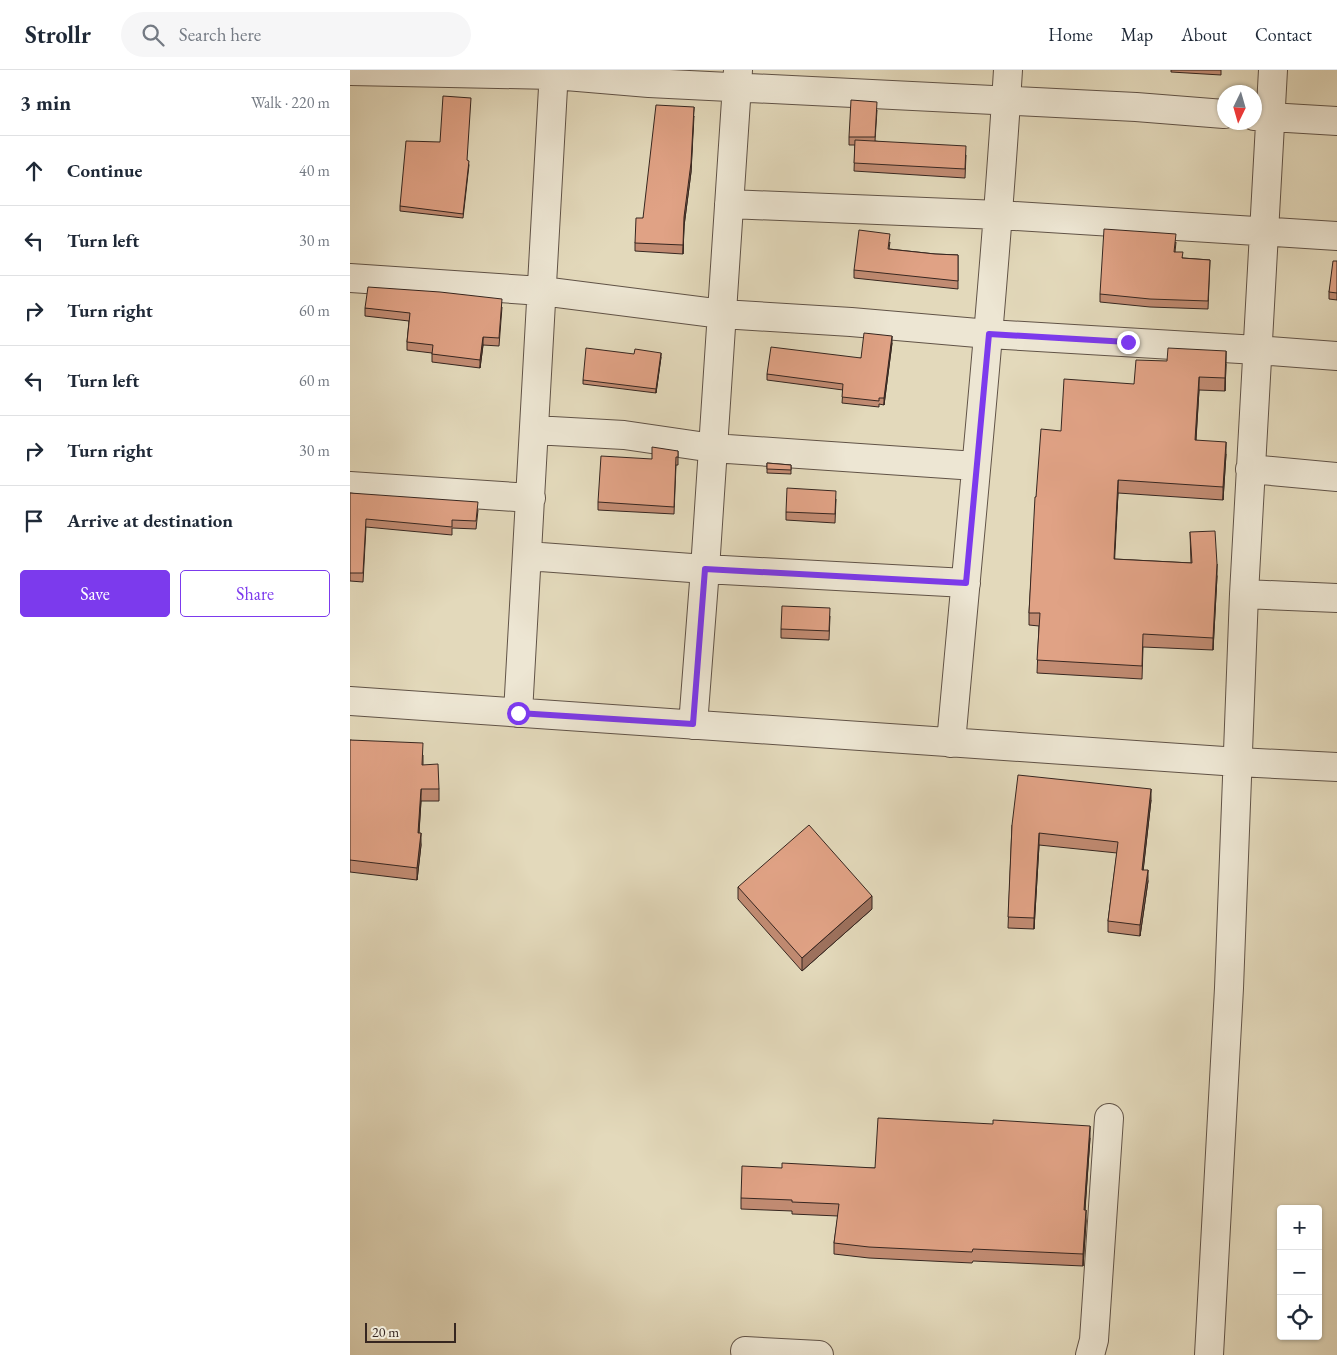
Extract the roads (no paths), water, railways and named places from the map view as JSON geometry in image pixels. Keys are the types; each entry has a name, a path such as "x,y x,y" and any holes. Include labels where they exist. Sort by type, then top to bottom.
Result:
{"street":[{"path":"951,742 989,334 1008,70"},
{"path":"1209,1355 1229,988 1250,470 1264,232 1262,116 1273,70"},
{"path":"350,71 554,72 649,83 737,78 1006,102 1136,107 1217,113"},
{"path":"518,713 554,72"},
{"path":"693,724 737,78"},
{"path":"1262,116 1337,121"},
{"path":"729,204 999,215 1337,236"},
{"path":"350,278 542,292 722,314 841,321 989,334 1337,356"},
{"path":"534,430 624,435 713,448 976,466"},
{"path":"1250,470 1337,477"},
{"path":"350,486 531,498"},
{"path":"527,556 705,569 966,583"},
{"path":"1244,594 1337,598"},
{"path":"350,701 1238,762 1337,767"},
{"path":"1090,1355 1094,1340 1109,1118"},
{"path":"745,1351 819,1355"}]}
